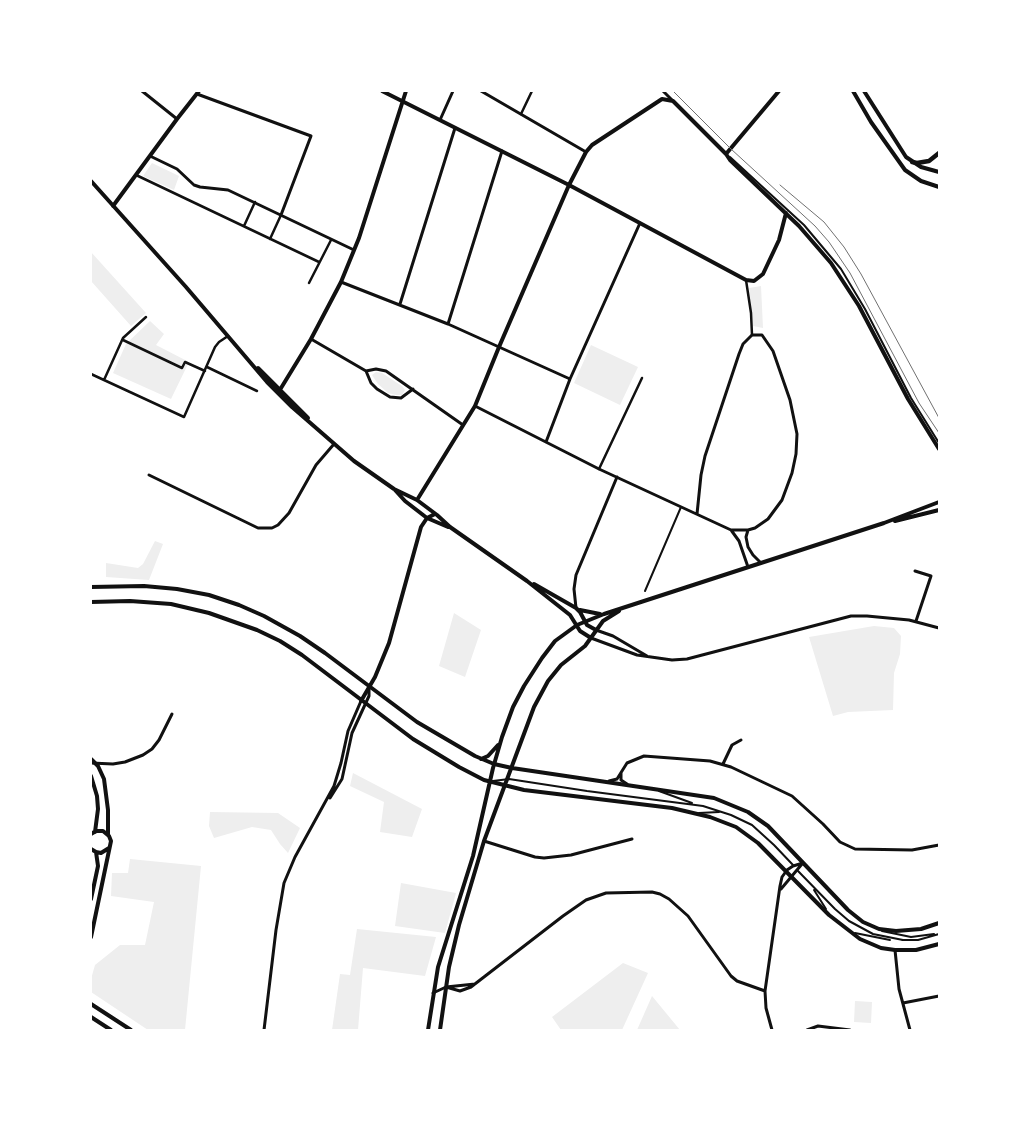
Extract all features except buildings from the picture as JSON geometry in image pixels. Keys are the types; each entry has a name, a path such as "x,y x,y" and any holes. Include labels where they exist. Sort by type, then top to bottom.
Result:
{"main road":[{"path":"912,162 928,161 939,152"}],"street":[{"path":"142,91 177,119"},
{"path":"382,91 569,185 746,280 754,281 763,274 779,240 786,213"},
{"path":"279,391 312,339 341,282 359,238 406,91"},
{"path":"440,120 453,91"},
{"path":"481,91 586,152"},
{"path":"521,114 532,91"},
{"path":"663,91 815,243 850,291 915,412 939,449"},
{"path":"726,154 779,91"},
{"path":"853,91 871,122 905,170 921,181 939,187"},
{"path":"864,91 901,150 912,162 921,167 939,172"},
{"path":"113,206 198,93 311,136 270,239"},
{"path":"405,501 411,503 417,500 475,406 569,185 586,152 592,145 658,101 667,99 673,101"},
{"path":"400,304 455,128"},
{"path":"448,324 502,151"},
{"path":"150,156 178,169 189,182 200,187 228,190 354,250"},
{"path":"136,175 319,262"},
{"path":"91,181 250,362 314,425 334,444 394,489 405,501 427,518 450,527"},
{"path":"244,226 255,202"},
{"path":"546,442 570,379 640,223"},
{"path":"309,283 331,239"},
{"path":"746,280 752,335"},
{"path":"341,282 448,324 570,379"},
{"path":"104,380 123,340 146,317"},
{"path":"475,406 599,469 680,507 731,530 748,530 755,528 768,519 782,500 792,473 798,434 790,400 773,351 762,335 752,335 743,344 739,354 709,442 701,475 697,514"},
{"path":"91,374 184,417 215,347 228,336"},
{"path":"312,339 366,370 382,369 463,425"},
{"path":"123,340 182,368 185,362 204,371"},
{"path":"207,366 257,391"},
{"path":"366,370 371,383 390,398 402,398 413,389"},
{"path":"599,469 642,378"},
{"path":"149,475 258,528 272,528 278,525 289,513 316,465 334,444"},
{"path":"617,477 576,575 574,589 576,608 589,627 613,636 650,658"},
{"path":"394,489 417,500 450,527 528,581 572,616 584,634 628,653 672,660 686,658 852,616 916,621 939,628"},
{"path":"428,1030 441,955 473,856 502,737 518,698 536,666 556,641 577,625 604,614 884,523 939,502"},
{"path":"884,523 939,510"},
{"path":"264,1030 276,930 284,883 295,857 326,802 339,770 351,721 382,661 389,643 418,535 427,518 432,514 437,515"},
{"path":"731,530 739,541 748,567"},
{"path":"748,530 746,537 748,547 761,563"},
{"path":"915,571 931,576 916,621"},
{"path":"528,581 576,608 588,613 604,614"},
{"path":"91,587 144,586 168,588 209,595 228,601 264,616 290,630 325,653 432,732 481,759 512,768 714,798 748,812 768,826 848,910 863,922 887,930 909,931 939,923"},
{"path":"91,602 120,601 170,604 200,610 257,630 287,645 312,662 365,704 432,751 490,782 569,796 672,808 698,813 736,827 758,843 787,870 829,915 845,929 872,944 895,950 916,950 939,944"},
{"path":"440,1030 457,932 484,841 509,779 531,715 548,681 561,665 578,652 607,618 637,603"},
{"path":"326,802 342,779 352,733 369,696 369,686"},
{"path":"93,763 113,764 126,762 143,755 152,749 159,740 172,714"},
{"path":"481,759 494,751 502,737"},
{"path":"723,764 732,745 741,740"},
{"path":"606,782 614,781 627,763 634,758 644,756 710,761 723,764 792,796 840,842 855,849 874,851 912,850 939,845"},
{"path":"91,759 104,779 107,795 108,834 111,841 91,937"},
{"path":"621,773 621,780 630,786"},
{"path":"91,776 96,792 98,809 93,833 102,831 108,834"},
{"path":"484,841 544,858 570,855 632,839"},
{"path":"93,851 103,853 109,848"},
{"path":"91,898 98,872 98,858 93,851"},
{"path":"772,1030 764,991 781,880 787,870 802,863"},
{"path":"779,892 802,863"},
{"path":"433,994 446,988 460,991 466,990 478,983 586,900 606,893 652,892 669,899 688,916 731,976 737,981 764,991"},
{"path":"895,950 902,1003 910,1030"},
{"path":"902,1003 939,996"},
{"path":"91,1004 131,1030"},
{"path":"91,1017 111,1030"},
{"path":"807,1030 818,1026 850,1030"}],"lane":[{"path":"726,154 750,174 804,226 836,263 862,304 908,393 939,443"},
{"path":"645,591 680,507"},
{"path":"490,782 498,779 509,779 696,805"},
{"path":"650,788 742,819 762,833 835,909 856,925 882,936 903,940"},
{"path":"698,813 718,812 731,815"},
{"path":"812,886 829,915"},
{"path":"871,926 901,936 922,936 939,933"},
{"path":"845,929 867,936 903,940 925,938 939,933"}],"shaded area":[{"path":"152,163 179,176 174,190 143,176"},
{"path":"91,252 146,313 131,326 91,281"},
{"path":"761,286 763,328 753,326 749,288"},
{"path":"150,321 164,334 156,345 189,362 171,399 113,373 126,344"},
{"path":"591,345 638,367 620,405 574,383"},
{"path":"376,372 382,373 402,386 405,390 402,395 388,393 372,375"},
{"path":"155,541 163,544 149,580 106,577 106,563 138,568 143,564"},
{"path":"454,613 481,630 465,677 439,666"},
{"path":"874,626 894,628 901,636 900,654 894,673 893,710 848,712 833,716 809,637"},
{"path":"353,773 422,809 412,837 380,832 384,802 350,786"},
{"path":"210,812 278,813 300,828 288,853 271,830 252,827 214,838 209,826"},
{"path":"130,859 201,866 185,1030 148,1030 91,992 91,979 95,965 120,945 145,945 154,902 111,896 112,873 128,873"},
{"path":"401,883 456,893 445,933 395,926"},
{"path":"357,929 436,937 425,976 363,968 358,1030 332,1030 340,974 350,975"},
{"path":"623,963 648,973 622,1030 561,1030 552,1017"},
{"path":"652,996 680,1030 637,1030"},
{"path":"855,1001 872,1002 871,1023 854,1022"}],"tram line":[{"path":"673,91 731,149 815,226 829,242 850,273 919,403 939,433"},
{"path":"780,185 824,222 844,247 861,274 939,418"}]}
